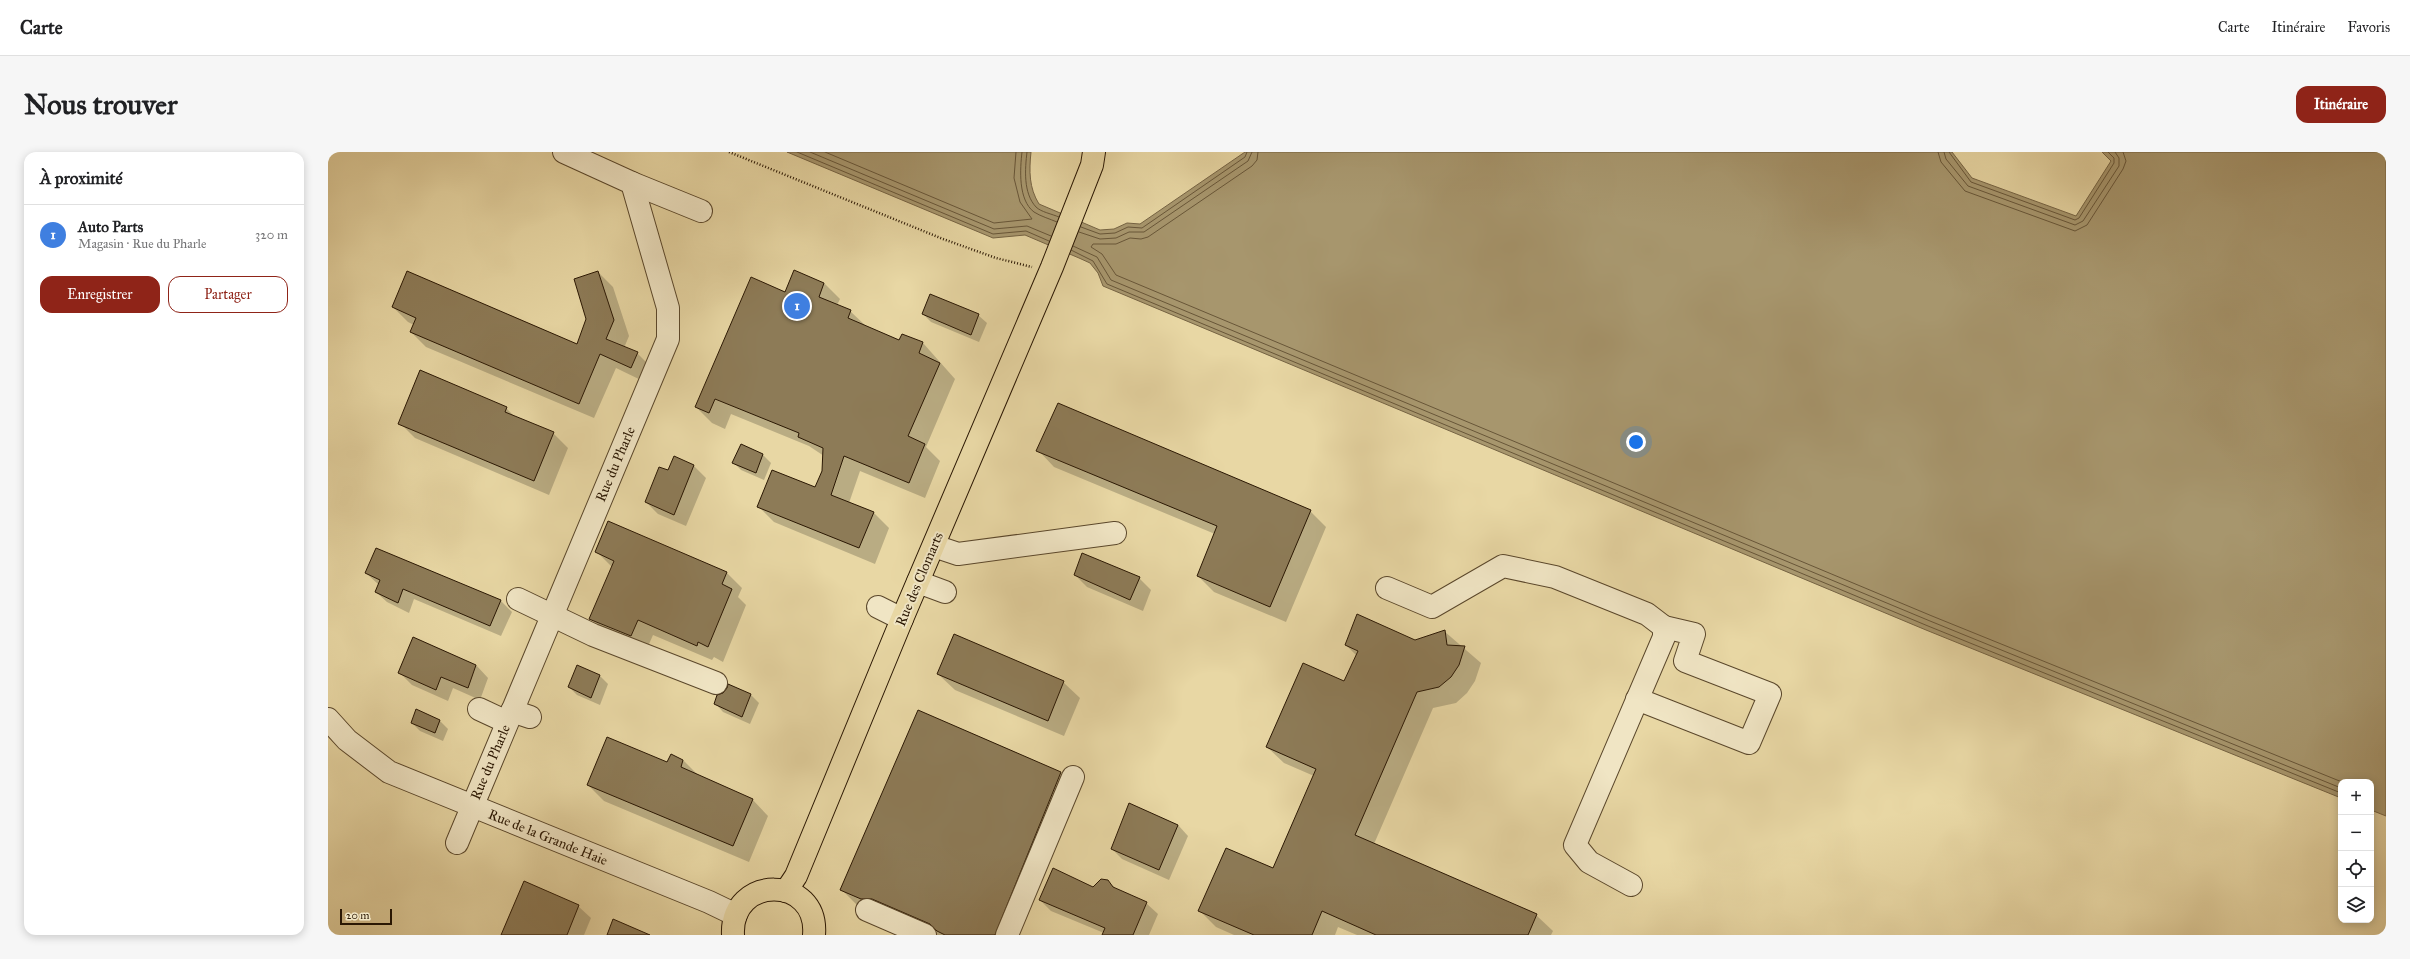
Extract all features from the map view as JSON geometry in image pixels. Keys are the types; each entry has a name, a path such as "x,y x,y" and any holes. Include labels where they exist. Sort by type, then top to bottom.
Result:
{"main road":[{"name":"Rue des Clomarts","path":"786,891 796,876 902,619 934,546 1042,267 1076,205 1092,165 1094,152"},
{"path":"735,925 742,904 756,893 774,889 786,891 797,896 806,905 812,915 814,935"}],"street":[{"path":"564,152 632,183 701,211"},
{"name":"Rue du Pharle","path":"456,843 472,806 516,716 552,614 668,339 668,308 632,183"},
{"path":"934,546 958,554 1114,533"},
{"path":"1387,588 1432,608 1504,566 1554,577 1647,614 1664,627 1694,634 1685,661 1770,694 1749,743 1637,699"},
{"path":"918,582 945,592"},
{"path":"518,599 593,635 716,683"},
{"path":"878,608 902,619"},
{"path":"1631,885 1589,862 1575,845 1664,637 1664,627"},
{"path":"479,709 516,716"},
{"name":"Rue de la Grande Haie","path":"328,720 347,740 389,772 709,902 735,925"},
{"path":"1007,935 1073,777"},
{"path":"867,910 925,935"}],"path":[{"path":"729,152 943,239 996,258 1042,267"}],"water":[{"path":"787,152 1031,152 1030,179 1033,192 1039,204 1100,230 1114,229 1127,223 1140,224 1245,152 1952,152 1972,178 2076,216 2111,161 2102,152 2386,152 2386,816 2374,811 2374,779 2338,779 2338,797 1926,630 1103,286 1098,273 1090,263 1025,235 993,238"}],"building":[{"path":"794,270 824,283 819,297 851,310 848,318 899,340 902,334 923,342 919,353 940,363 908,436 925,444 909,483 844,456 831,495 874,512 859,548 757,507 772,470 815,487 822,471 823,448 798,437 799,433 715,399 709,413 695,407 751,277 785,292"},
{"path":"407,271 577,344 586,319 574,279 598,271 614,320 606,339 638,352 631,368 600,354 579,404 410,332 416,318 392,307"},
{"path":"930,294 979,314 971,335 922,314"},
{"path":"420,370 507,407 505,412 554,432 534,481 398,424"},
{"path":"1058,403 1311,510 1270,607 1197,576 1217,526 1036,451"},
{"path":"741,444 763,454 756,473 732,463"},
{"path":"674,456 694,465 674,515 645,502 659,467 668,470"},
{"path":"608,521 727,572 722,584 732,589 708,647 698,642 697,646 638,620 631,636 589,619 614,561 595,552"},
{"path":"376,548 501,600 490,626 403,589 398,603 375,592 380,580 365,573"},
{"path":"1082,553 1140,577 1130,600 1074,575"},
{"path":"1357,614 1415,640 1445,630 1447,645 1465,646 1459,665 1451,677 1439,687 1417,692 1355,835 1537,914 1528,935 1376,935 1322,911 1312,935 1254,935 1198,911 1226,848 1273,868 1316,769 1266,747 1303,663 1344,681 1358,651 1345,645"},
{"path":"954,634 1064,681 1048,721 937,674"},
{"path":"413,637 476,665 468,688 441,677 436,690 398,673"},
{"path":"577,665 600,675 591,698 568,687"},
{"path":"728,684 751,694 742,717 714,704 717,695 723,693"},
{"path":"416,709 440,720 435,733 411,723"},
{"path":"918,710 1061,772 995,935 945,935 937,931 930,924 872,899 861,899 840,890"},
{"path":"607,737 667,762 671,754 683,760 681,767 753,799 733,846 587,785"},
{"path":"1129,803 1178,825 1159,870 1111,849"},
{"path":"1053,868 1093,887 1101,879 1108,880 1113,887 1147,902 1133,935 1102,935 1105,928 1039,900"},
{"path":"524,881 579,905 567,935 501,935"},
{"path":"613,919 650,935 607,935"}],"place":[{"name":"Auto Parts","path":"797,306"}]}
